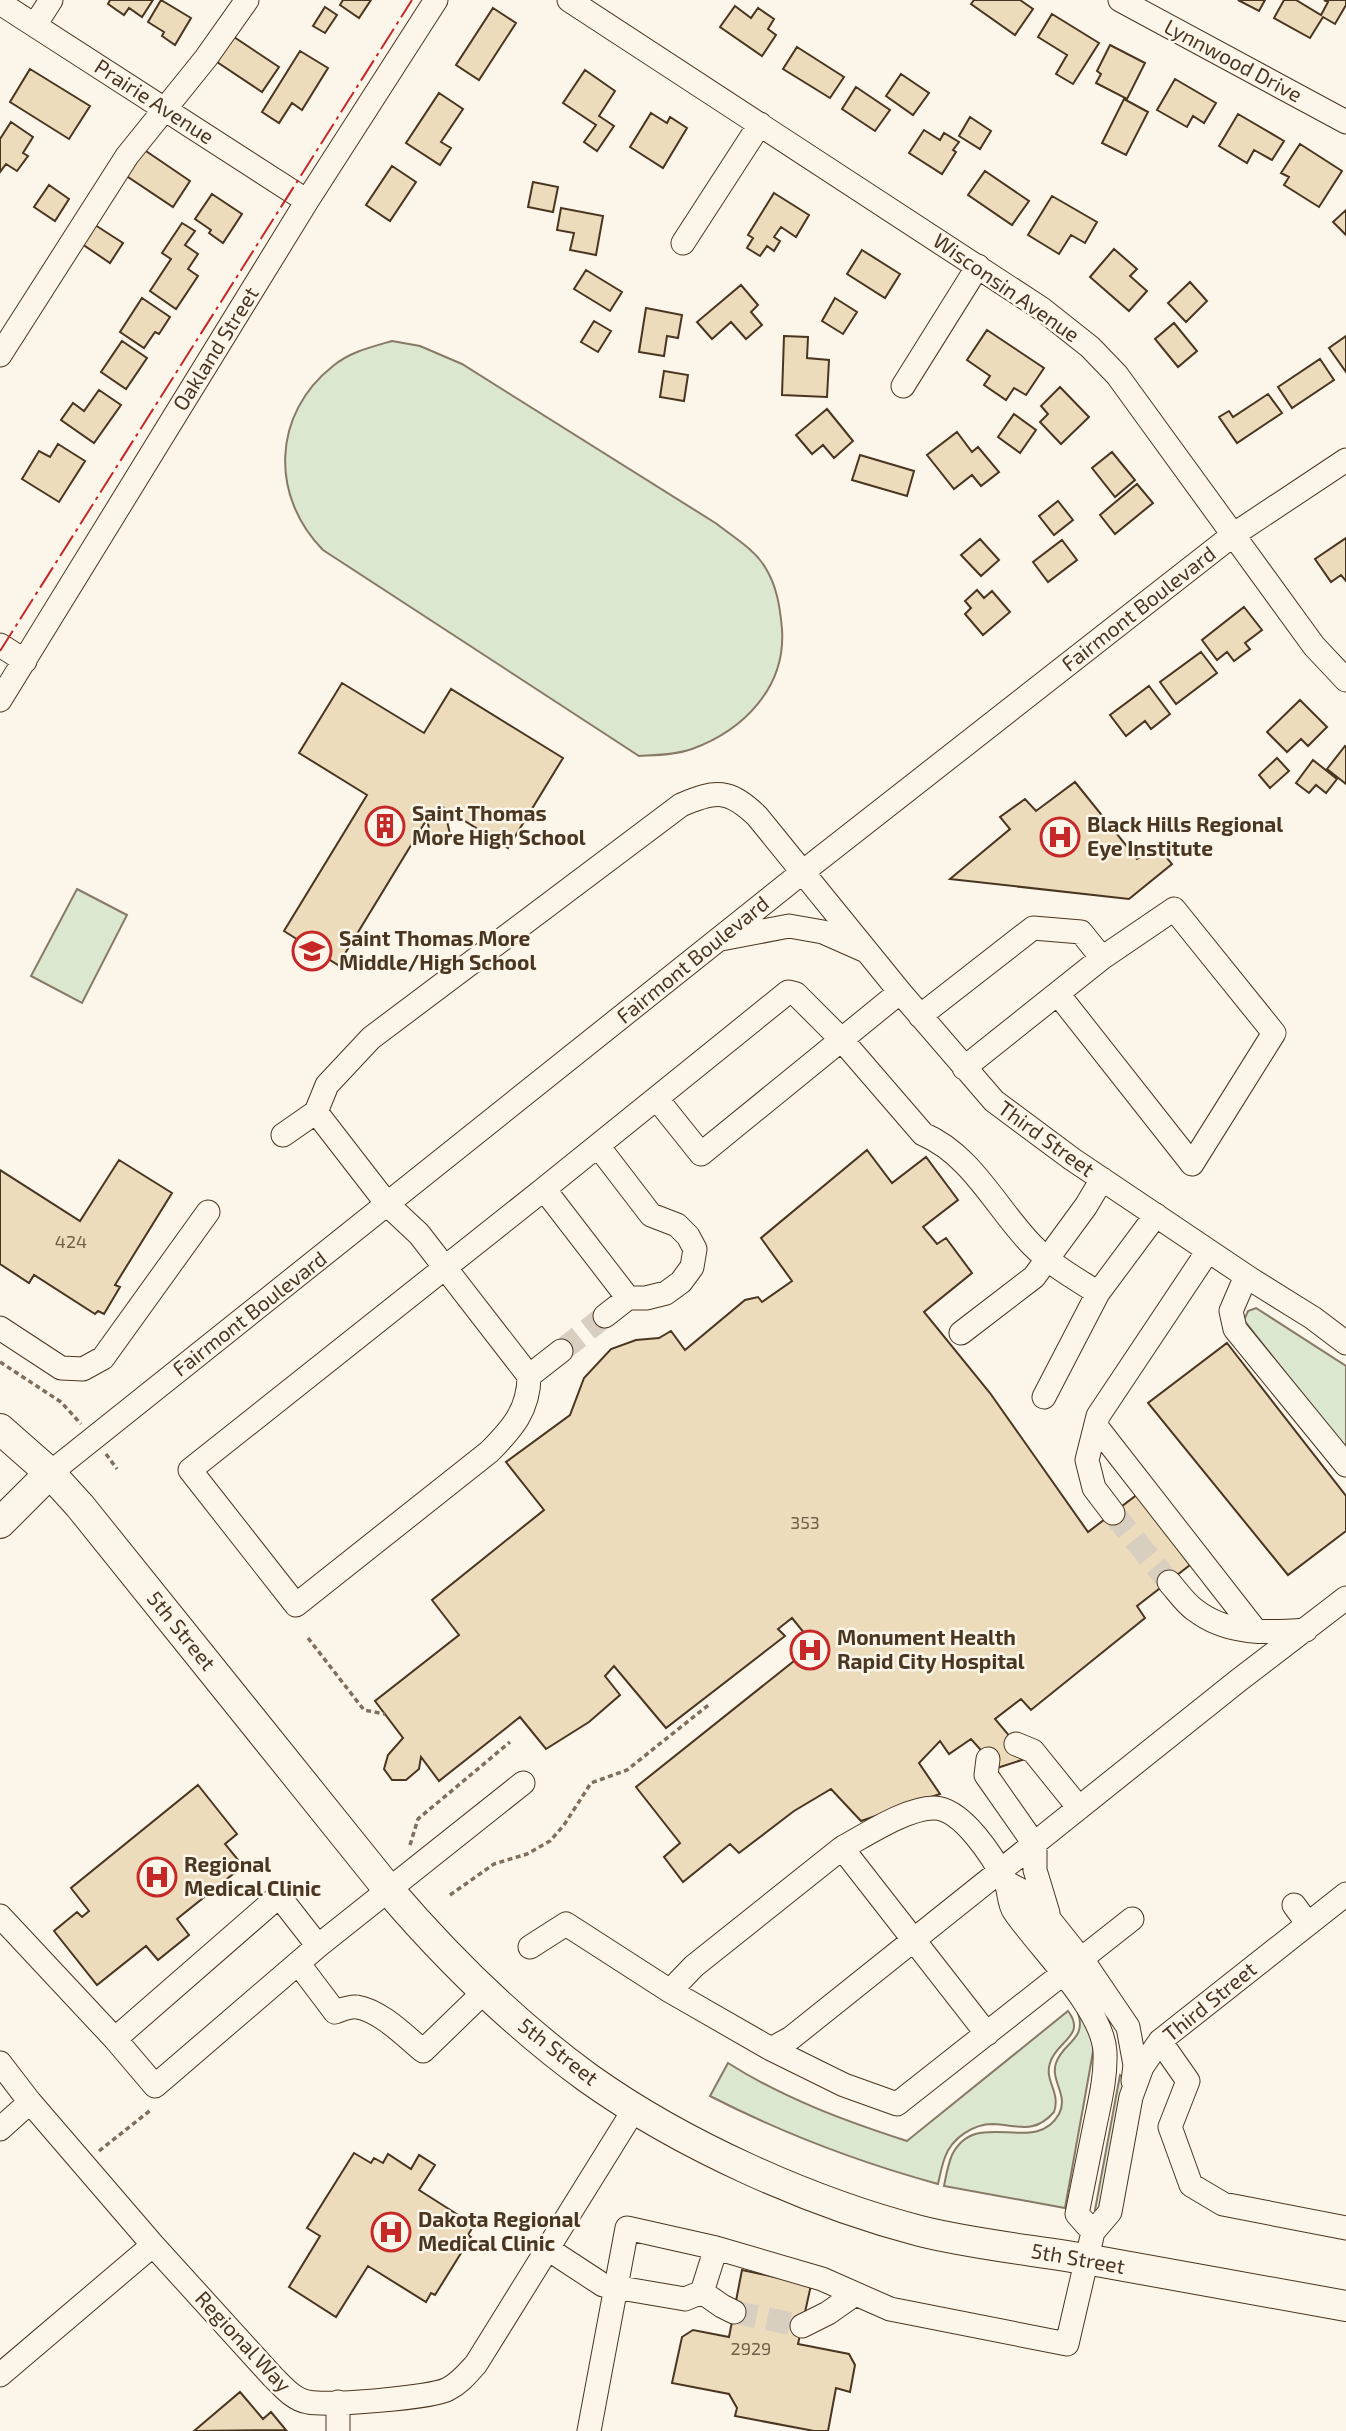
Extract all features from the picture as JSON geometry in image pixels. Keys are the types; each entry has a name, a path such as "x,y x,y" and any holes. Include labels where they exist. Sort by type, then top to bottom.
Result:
{"main road":[{"name":"5th Street","path":"0,1429 50,1473 116,1549 388,1889 442,1949 559,2056 635,2108 734,2161 807,2193 919,2230 955,2238 1091,2246 1346,2306"},
{"path":"0,1523 50,1473"}],"street":[{"path":"35,26 51,0"},
{"path":"0,355 127,156 206,58 247,0"},
{"name":"Oakland Street","path":"0,700 307,201 436,0"},
{"name":"Wisconsin Avenue","path":"569,0 978,266 1042,309 1090,347 1117,376 1314,646 1346,680"},
{"name":"Lynnwood Drive","path":"1120,0 1346,122"},
{"name":"Prairie Avenue","path":"2,9 35,26 307,201"},
{"path":"683,243 760,124"},
{"path":"903,386 978,266"},
{"name":"Fairmont Boulevard","path":"50,1473 804,871 1233,536 1346,460"},
{"path":"0,645 25,661"},
{"name":"Third Street","path":"316,1112 327,1086 371,1038 681,805 706,794 726,794 744,803 804,871 900,992 994,1101 1102,1179 1313,1318 1346,1343"},
{"path":"964,1068 1102,958 1174,909 1274,1033 1192,1164 1058,994"},
{"path":"718,940 789,926 823,932 869,952"},
{"path":"920,1016 1033,928 1081,932 1102,958"},
{"path":"283,1135 316,1112 388,1205 418,1232 445,1269 529,1376 529,1396 510,1430 489,1452 296,1605 190,1470 445,1269 788,992 796,994 841,1039 923,1134 940,1141 956,1153 1030,1244 1047,1260 1098,1293"},
{"path":"657,1099 701,1154 900,992"},
{"path":"598,1146 652,1215 677,1225 688,1236 695,1250 692,1267 673,1288 666,1293 646,1298 628,1298 605,1316"},
{"path":"961,1334 1034,1277 1086,1206 1102,1179"},
{"path":"544,1189 628,1298"},
{"path":"0,1328 61,1368 83,1368 103,1358 208,1212"},
{"path":"1044,1397 1098,1293 1156,1215"},
{"path":"1113,1513 1094,1488 1087,1460 1098,1416 1208,1251"},
{"path":"1246,1276 1231,1311 1236,1328 1346,1465"},
{"path":"529,1376 561,1351"},
{"path":"1096,1426 1256,1631"},
{"path":"1169,1582 1195,1611 1227,1627 1268,1633 1306,1630"},
{"path":"771,2049 791,2038 914,1941 1003,1877 1035,1845 1079,1808 1346,1598"},
{"path":"1016,1744 1033,1751 1079,1808"},
{"path":"988,1759 986,1775 1035,1845 1035,1870 1049,1919"},
{"path":"0,1916 115,2039 155,2086 318,1946 523,1783"},
{"path":"670,1992 694,1966 842,1848 913,1813 934,1808 954,1814 970,1829 1003,1877 1011,1908 1064,1974 1095,2020 1105,2049 1103,2084 1077,2214 1091,2246"},
{"path":"842,1848 987,2034"},
{"path":"1003,1877 1030,1895 1082,1960 1128,2027 1135,2066 1132,2093"},
{"name":"Third Street","path":"855,2294 890,2309 1068,2344 1091,2246 1110,2212 1132,2093 1142,2067 1160,2041 1346,1894"},
{"path":"115,2039 279,1896 318,1946"},
{"path":"1294,1905 1308,1924"},
{"path":"530,1947 566,1924 670,1992 771,2049 844,2085 897,2104 1132,1919"},
{"path":"298,1963 335,2012 356,2007 376,2015 401,2032 423,2052 485,1991"},
{"path":"1103,2084 1132,2049 1160,2041 1188,2081 1170,2127 1191,2185 1223,2204 1346,2228"},
{"name":"Regional Way","path":"0,2063 30,2102 153,2245 289,2393 306,2402 429,2395 447,2390 461,2381 476,2364 635,2108"},
{"path":"0,2129 30,2102"},
{"path":"589,2431 627,2228 716,2248 822,2279 855,2294"},
{"path":"0,2375 153,2245"},
{"path":"548,2249 603,2285 684,2300 702,2292 716,2248"},
{"path":"702,2292 734,2312"},
{"path":"802,2326 828,2313 855,2294"},
{"path":"338,2402 338,2431"}],"path":[{"path":"0,1362 61,1402 117,1469"},
{"path":"308,1638 364,1710 385,1714"},
{"path":"450,1895 494,1864 527,1854 550,1841 592,1783 627,1770 711,1703"},
{"path":"409,1847 418,1819 510,1742"},
{"path":"83,2164 152,2109"}],"green space":[{"path":"392,341 420,346 462,364 717,524 755,555 769,574 777,597 782,629 781,650 777,670 769,687 758,704 744,718 711,741 692,749 672,754 639,756 323,550 306,529 294,505 287,481 285,456 289,431 298,407 313,385 333,366 354,354"},
{"path":"77,889 127,915 82,1003 31,976"},
{"path":"1256,1308 1346,1366 1346,1451 1244,1320 1248,1311"},
{"path":"1068,2011 1074,2027 1053,2055 1049,2069 1056,2105 1054,2112 1040,2124 1033,2126 993,2124 978,2126 964,2133 948,2150 938,2184 822,2146 710,2096 728,2063 815,2108 907,2141"},
{"path":"1081,2012 1094,2041 1065,2208 944,2186 952,2155 963,2141 975,2134 990,2132 1036,2132 1048,2126 1059,2114 1062,2101 1055,2076 1056,2063 1077,2035 1080,2022 1078,2013"},
{"path":"1120,2075 1125,2078 1099,2213 1095,2210"}],"building":[{"path":"110,0 153,0 142,17 129,8 124,15 108,4"},
{"path":"161,0 191,18 175,45 162,36 164,32 148,22"},
{"path":"343,0 371,0 359,18 340,5"},
{"path":"974,0 1020,0 1033,9 1015,35 971,4"},
{"path":"1238,0 1265,0 1259,11"},
{"path":"1284,0 1296,0 1321,15 1328,2 1324,0 1346,0 1346,5 1335,24 1323,17 1310,38 1274,18"},
{"path":"735,6 751,18 758,8 774,19 768,29 776,35 762,56 720,27"},
{"path":"325,7 337,15 325,33 313,26"},
{"path":"493,8 516,23 479,80 456,65"},
{"path":"1052,14 1099,43 1073,84 1056,74 1067,55 1038,37"},
{"path":"234,37 279,67 262,92 217,62"},
{"path":"1110,45 1145,63 1127,99 1096,83 1101,74 1097,71"},
{"path":"797,47 844,77 830,98 783,69"},
{"path":"300,51 328,68 302,110 292,103 279,123 262,112"},
{"path":"30,69 90,106 69,139 10,102"},
{"path":"585,70 615,91 599,116 614,126 597,151 584,142 596,125 563,103"},
{"path":"901,74 929,93 913,115 886,96"},
{"path":"1175,79 1216,103 1204,123 1193,116 1187,127 1157,110"},
{"path":"856,87 890,110 875,131 842,109"},
{"path":"439,93 463,109 441,142 451,148 440,165 406,143"},
{"path":"1124,99 1148,112 1126,155 1102,143"},
{"path":"651,113 667,123 670,117 687,128 663,168 630,147"},
{"path":"1238,114 1284,141 1272,160 1254,150 1247,163 1219,146"},
{"path":"970,117 991,131 980,149 959,136"},
{"path":"11,122 33,137 23,153 28,156 17,171 6,164 0,172 0,139"},
{"path":"924,130 940,140 944,133 959,142 942,174 909,153"},
{"path":"1300,144 1342,171 1319,207 1284,185 1289,177 1281,173"},
{"path":"143,149 190,181 173,207 125,175"},
{"path":"392,166 416,182 390,221 366,205"},
{"path":"985,171 1029,201 1012,225 968,195"},
{"path":"533,182 558,187 553,212 528,207"},
{"path":"49,185 69,199 55,221 34,207"},
{"path":"774,193 809,215 796,237 781,227 774,237 780,241 774,251 767,246 760,256 747,248 753,238 748,235"},
{"path":"212,194 242,214 223,243 195,219"},
{"path":"1052,196 1097,222 1085,243 1071,235 1059,254 1028,235"},
{"path":"561,208 603,216 596,255 570,250 574,233 557,230"},
{"path":"1346,210 1346,235 1333,222"},
{"path":"182,223 195,231 185,245 198,254 188,269 198,276 176,309 150,291 171,259 162,253"},
{"path":"95,225 123,243 110,263 82,244"},
{"path":"1114,249 1137,269 1130,276 1147,291 1129,311 1090,277"},
{"path":"862,250 900,274 885,298 847,274"},
{"path":"586,270 622,292 610,311 574,289"},
{"path":"1190,282 1207,301 1186,322 1168,303"},
{"path":"741,285 758,305 751,312 762,325 746,339 731,322 712,339 697,322"},
{"path":"142,298 170,317 159,334 155,332 144,348 120,332"},
{"path":"835,298 857,312 843,334 822,321"},
{"path":"646,308 682,315 678,338 667,336 664,356 639,352"},
{"path":"594,321 611,331 598,352 581,342"},
{"path":"1174,323 1197,351 1178,367 1155,339"},
{"path":"987,330 1044,368 1026,395 1014,388 1006,400 984,385 990,376 967,360"},
{"path":"784,336 808,337 807,358 829,360 827,397 782,395"},
{"path":"1346,336 1346,372 1329,348"},
{"path":"122,341 147,358 126,389 101,372"},
{"path":"1320,359 1334,380 1292,408 1278,387"},
{"path":"664,371 688,375 684,401 660,397"},
{"path":"1060,387 1089,417 1061,444 1040,422 1048,414 1041,406"},
{"path":"99,390 121,405 94,443 61,420 73,403 84,411"},
{"path":"1268,394 1282,413 1237,443 1219,417 1229,411 1233,417"},
{"path":"827,409 853,441 834,458 823,445 812,454 796,435"},
{"path":"1014,414 1036,430 1020,453 998,437"},
{"path":"957,432 972,452 978,447 999,472 981,486 972,475 954,489 927,455"},
{"path":"58,444 85,461 59,502 22,479 39,451 50,457"},
{"path":"1112,452 1135,480 1115,497 1092,468"},
{"path":"860,455 914,471 907,496 852,480"},
{"path":"1137,484 1153,503 1115,534 1100,515"},
{"path":"1058,501 1073,520 1054,535 1039,516"},
{"path":"1346,538 1346,581 1341,575 1331,582 1315,559"},
{"path":"980,539 999,560 981,576 961,555"},
{"path":"1062,540 1077,560 1048,582 1033,562"},
{"path":"977,590 984,598 992,591 1010,612 983,635 965,614 971,608 965,601"},
{"path":"1244,607 1262,630 1245,643 1250,649 1234,661 1227,652 1217,660 1202,640"},
{"path":"1201,652 1217,673 1176,704 1160,682"},
{"name":"Saint Thomas More High School","path":"342,683 424,733 451,689 563,758 508,848 444,808 450,834 431,838 427,819 338,965 284,931 367,795 299,753"},
{"path":"1149,686 1170,714 1151,729 1145,721 1126,736 1110,715"},
{"path":"1300,700 1327,727 1308,746 1301,739 1287,752 1267,732"},
{"path":"1346,747 1346,784 1327,769"},
{"path":"1277,758 1289,771 1270,788 1259,775"},
{"path":"1313,760 1337,779 1326,793 1316,785 1309,793 1296,783"},
{"name":"Black Hills Regional Eye Institute","path":"1075,782 1137,859 1157,846 1172,864 1129,899 950,879 1010,829 1000,817 1025,799 1036,811"},
{"name":"Monument Health Rapid City Hospital","path":"867,1150 892,1183 926,1157 958,1200 923,1227 937,1244 946,1238 972,1273 924,1312 990,1393 1088,1532 1138,1494 1190,1565 1137,1606 1145,1618 1031,1710 1021,1699 995,1719 1028,1758 997,1768 971,1739 949,1754 940,1741 919,1763 940,1794 861,1821 831,1789 794,1811 739,1853 730,1844 683,1882 664,1857 680,1843 636,1787 814,1645 792,1618 778,1629 785,1636 666,1728 614,1666 605,1676 620,1695 589,1722 546,1749 520,1717 439,1781 421,1757 419,1769 406,1780 392,1780 384,1769 388,1755 403,1738 375,1701 459,1635 432,1600 544,1510 506,1462 570,1415 584,1378 611,1349 636,1340 659,1338 671,1331 685,1350 745,1300 758,1297 762,1302 792,1281 761,1238"},
{"path":"119,1160 172,1193 115,1285 120,1287 104,1314 98,1311 95,1314 34,1275 29,1283 0,1264 0,1170 80,1221"},
{"path":"1227,1343 1346,1496 1346,1531 1288,1575 1148,1403"},
{"name":"Regional Medical Clinic","path":"198,1785 237,1834 225,1844 243,1866 177,1919 189,1935 158,1960 146,1946 97,1985 54,1931 77,1912 82,1917 89,1911 71,1888"},
{"name":"Dakota Regional Medical Clinic","path":"354,2153 371,2163 374,2158 383,2163 388,2154 411,2169 419,2155 435,2165 419,2190 474,2225 468,2235 471,2237 435,2295 431,2293 426,2302 368,2266 336,2317 289,2287 320,2236 307,2228"},
{"path":"742,2270 811,2285 798,2344 849,2354 855,2365 850,2392 836,2388 828,2431 814,2431 735,2416 737,2408 729,2394 672,2383 682,2337 693,2330 729,2337"},
{"path":"240,2392 263,2419 271,2412 286,2430 194,2431"}],"tunnel":[{"path":"561,1351 605,1316"},
{"path":"1113,1513 1169,1582"},
{"path":"734,2312 802,2326"}],"power":[{"path":"0,651 412,0"}],"place":[{"name":"Saint Thomas More High School","path":"385,826"},
{"name":"Black Hills Regional Eye Institute","path":"1060,837"},
{"name":"Saint Thomas More Middle/High School","path":"312,951"},
{"name":"Monument Health Rapid City Hospital","path":"810,1650"},
{"name":"Regional Medical Clinic","path":"157,1877"},
{"name":"Dakota Regional Medical Clinic","path":"391,2232"}]}
